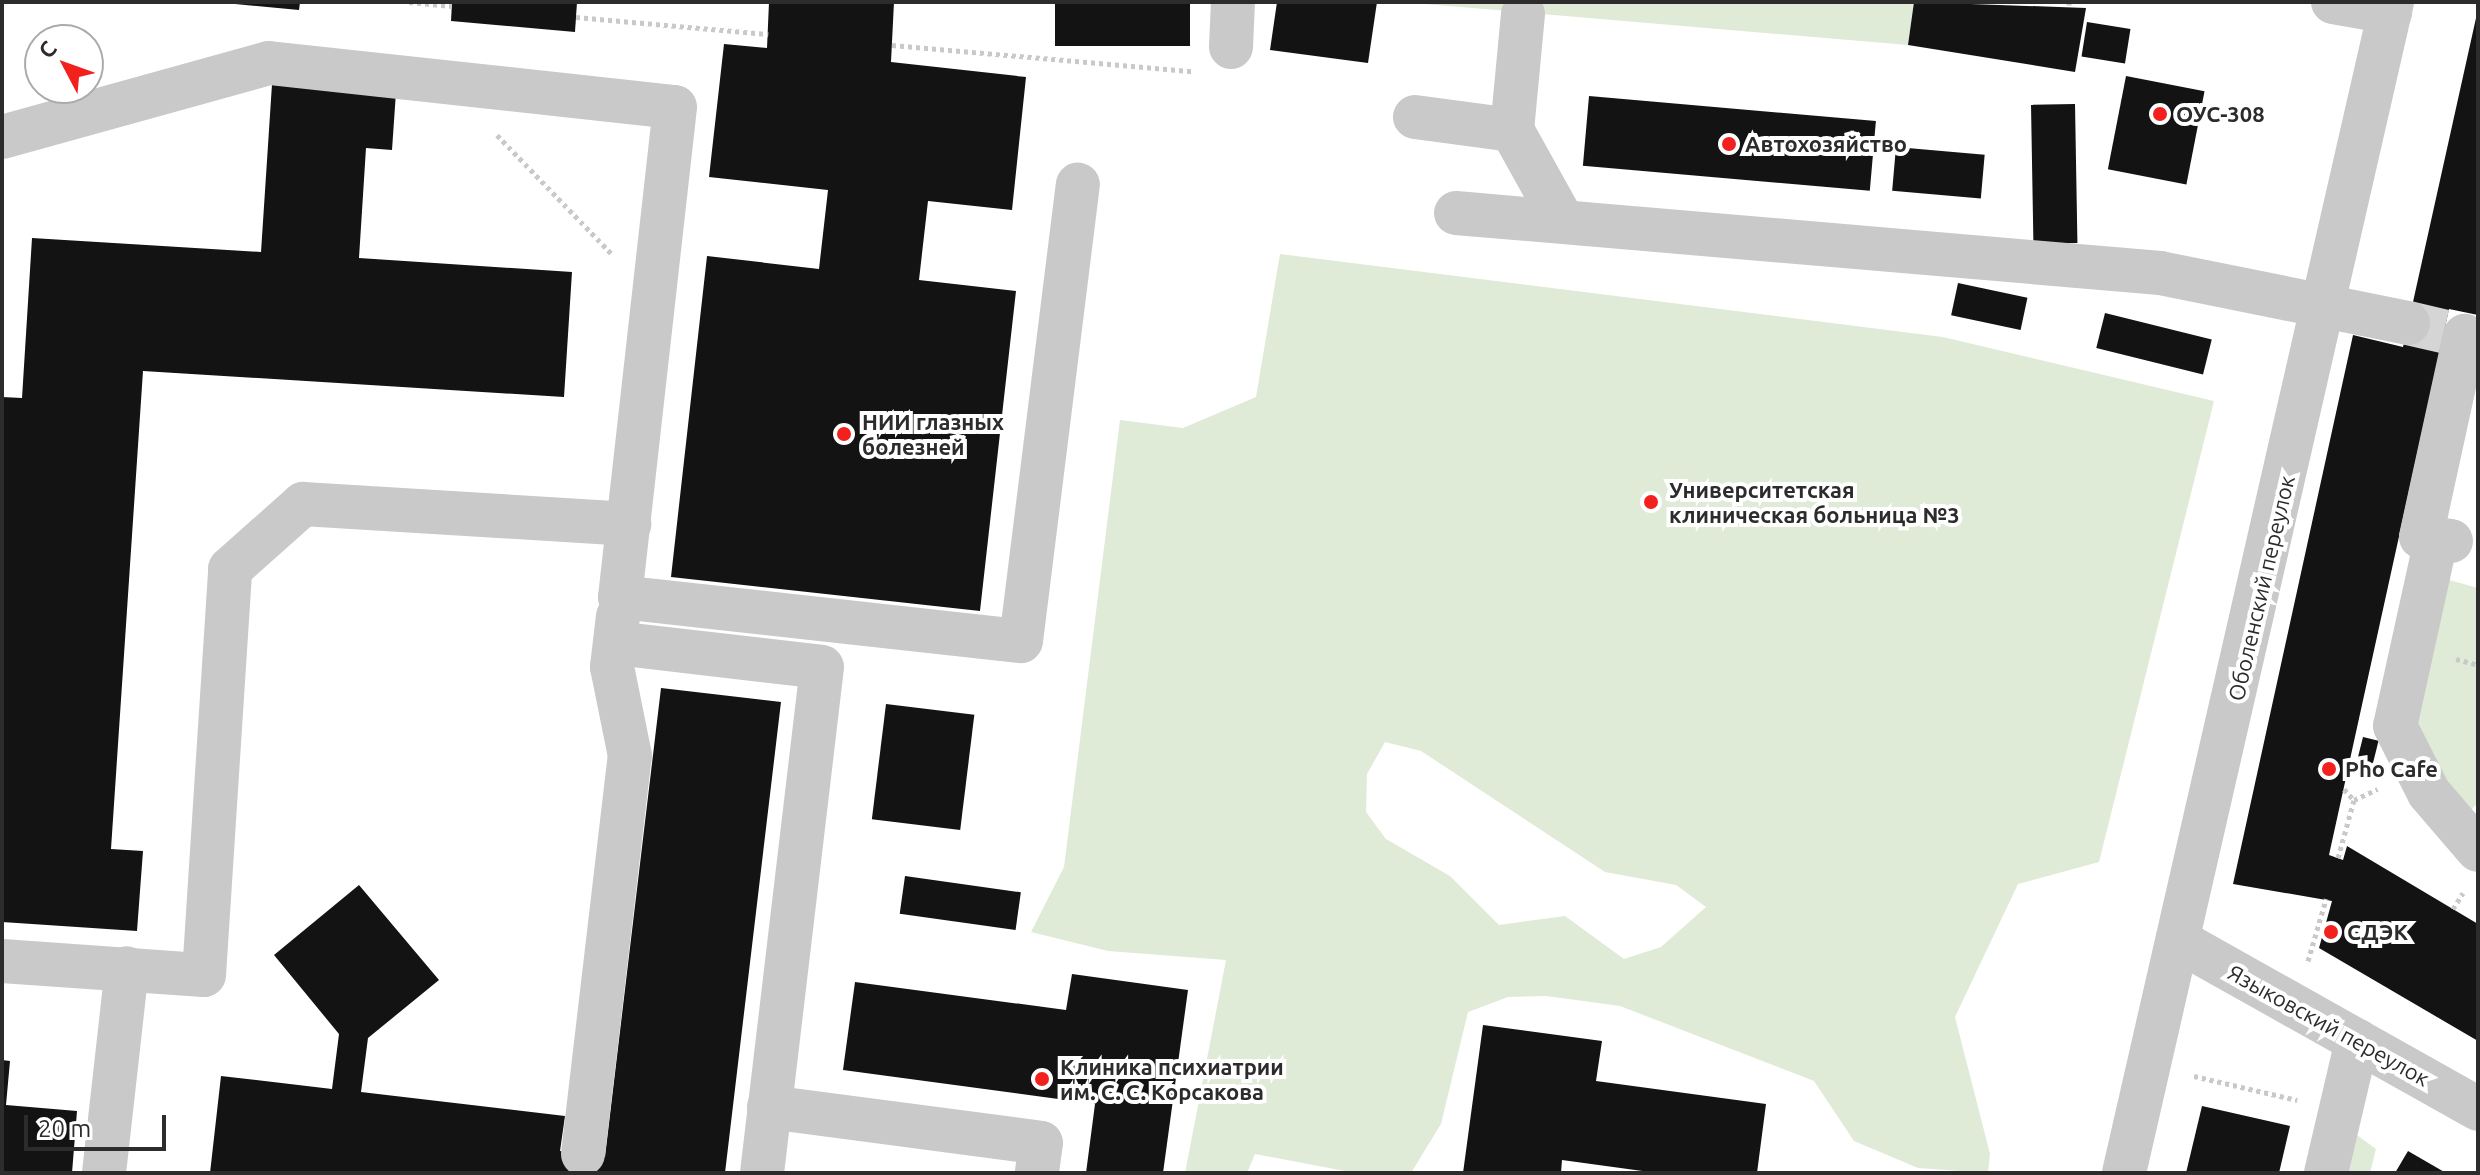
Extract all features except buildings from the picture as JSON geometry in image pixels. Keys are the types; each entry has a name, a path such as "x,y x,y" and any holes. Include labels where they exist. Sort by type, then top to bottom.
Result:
{"street":[{"path":"1231,47 1233,2"},
{"path":"2333,2 2391,7"},
{"name":"Оболенский переулок","path":"2124,1173 2326,305 2391,7"},
{"path":"1523,14 1512,130 1562,220"},
{"path":"2,137 269,63 675,107 612,667 630,756 583,1154"},
{"path":"1415,117 1512,130"},
{"path":"620,597 1021,641 1078,185"},
{"path":"1456,213 1562,220 2031,267 2160,273 2449,332 2421,537 2446,530 2395,726 2417,769 2478,850"},
{"path":"2,961 204,975 230,569 303,504 629,524"},
{"path":"615,643 822,667 762,1173"},
{"name":"Языковский переулок","path":"2179,941 2478,1109"},
{"path":"104,1173 127,968"},
{"path":"2326,1173 2357,1041"},
{"path":"769,1107 1041,1143 1037,1173"}],"path":[{"path":"409,2 452,6"},
{"path":"576,17 768,34"},
{"path":"892,45 1204,72 1223,67 1231,47"},
{"path":"447,82 653,297"},
{"path":"2338,858 2354,800 2417,769"},
{"path":"2344,789 2354,800"},
{"path":"2308,962 2326,899"},
{"path":"2193,1076 2340,1110"}],"green space":[{"path":"1401,2 1914,2 1908,45"},
{"path":"1280,254 1943,337 2214,401 2099,862 2018,884 1955,1017 1990,1154 1988,1173 1918,1168 1854,1141 1814,1081 1620,1006 1546,996 1508,997 1468,1012 1441,1124 1411,1173 1355,1173 1255,1154 1247,1173 1185,1173 1226,960 1108,951 1031,932 1064,867 1120,420 1183,428 1256,397","holes":["1385,742 1421,751 1605,872 1676,885 1706,907 1661,947 1624,959 1565,916 1499,925 1450,876 1386,839 1366,812 1367,774"]},
{"path":"2442,578 2478,588 2478,803 2464,817 2407,726"},
{"path":"2350,1130 2376,1149 2370,1173 2338,1173"}],"tunnel":[{"path":"2408,323 2444,331"}],"place":[{"name":"ОУС-308","path":"2160,114"},
{"name":"Автохозяйство","path":"1729,144"},
{"name":"НИИ глазных болезней","path":"844,434"},
{"name":"Университетская клиническая больница №3","path":"1651,502"},
{"name":"Pho Cafe","path":"2329,769"},
{"name":"СДЭК","path":"2331,932"},
{"name":"Клиника психиатрии им. С. С. Корсакова","path":"1042,1079"}]}
